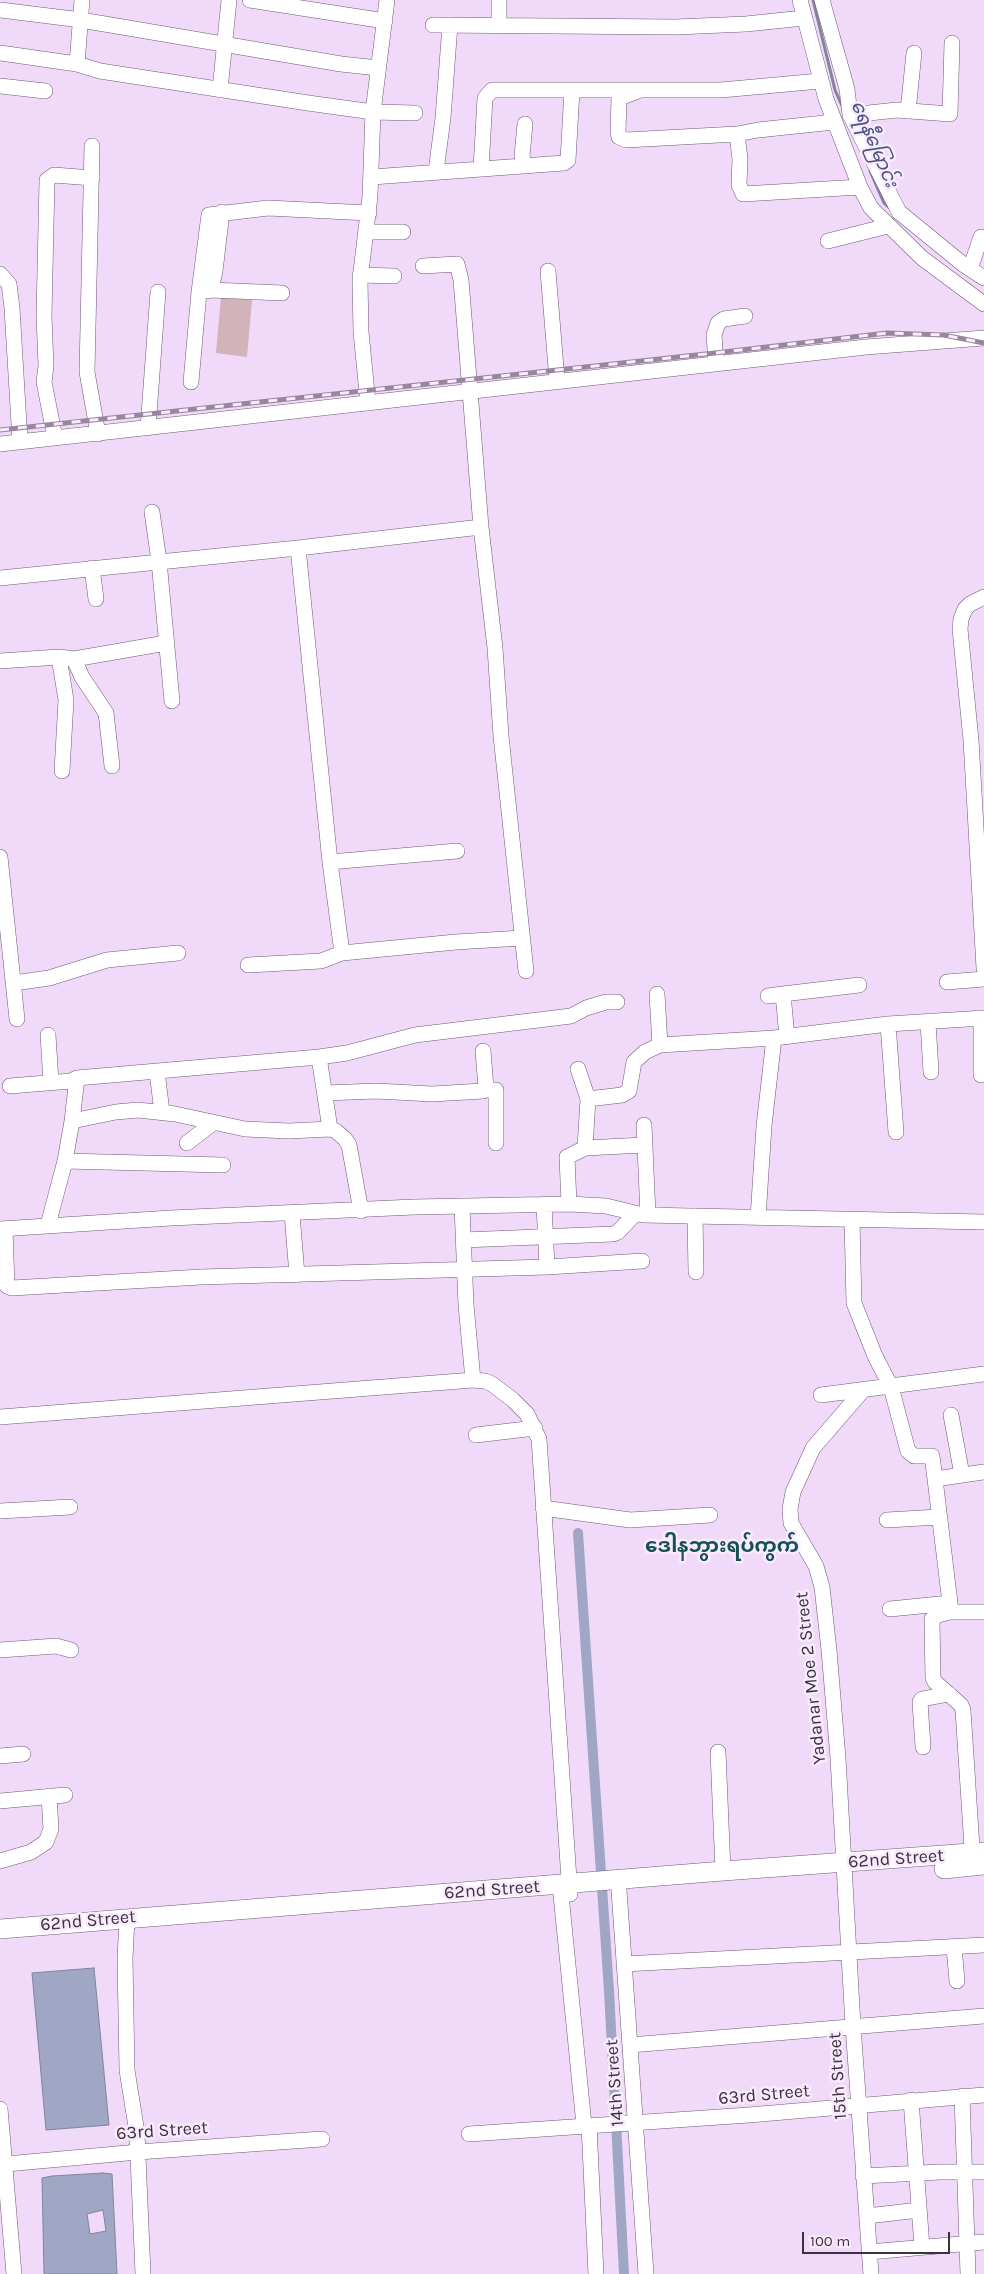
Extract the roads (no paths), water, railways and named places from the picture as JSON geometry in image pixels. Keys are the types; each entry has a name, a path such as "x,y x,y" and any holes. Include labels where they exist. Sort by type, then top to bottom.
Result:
{"main road":[{"name":"62nd Street","path":"0,1929 128,1924 978,1859"},
{"name":"62nd Street","path":"614,1887 723,1871 844,1869"},
{"name":"62nd Street","path":"0,1940 128,1924"}],"street":[{"path":"77,64 82,0"},
{"path":"220,90 228,0"},
{"path":"250,0 386,21"},
{"path":"368,403 361,332 360,275 369,213 372,177 373,112 386,21 386,0"},
{"path":"499,0 499,25"},
{"path":"800,0 804,18 821,41 847,88 850,115 899,212 984,278"},
{"path":"822,0 820,81 860,187 871,208 922,258 984,304"},
{"path":"0,10 80,20 378,68"},
{"path":"433,25 676,27 746,24 804,18"},
{"path":"436,171 443,118 450,25"},
{"path":"850,115 888,110 951,113 952,43"},
{"path":"0,53 77,64 100,71 220,90 373,112 415,113"},
{"path":"908,111 914,53"},
{"path":"481,169 485,98 490,90 721,90 820,81"},
{"path":"0,86 45,91"},
{"path":"372,177 567,162 572,90"},
{"path":"644,90 619,98 619,137 626,140 737,134 834,122"},
{"path":"524,166 522,156 525,124"},
{"path":"737,134 740,159 739,185 743,194 860,187"},
{"path":"92,146 87,372 98,434"},
{"path":"55,438 44,382 46,366 44,316 47,180 54,175 92,178"},
{"path":"191,382 205,291 215,271 222,212 268,208 369,213"},
{"path":"828,241 888,226"},
{"path":"367,232 403,232"},
{"path":"970,269 981,237"},
{"path":"423,266 458,265 481,527 495,648 501,736 526,971"},
{"path":"548,271 557,380"},
{"path":"0,274 9,284 20,441"},
{"path":"360,275 394,276"},
{"path":"205,291 282,292"},
{"path":"148,428 158,292"},
{"path":"716,363 714,335 718,323 724,319 745,316"},
{"path":"0,444 470,392 557,380 866,347 984,338"},
{"path":"152,512 159,560 172,701"},
{"path":"0,578 159,560 298,548 481,527"},
{"path":"298,548 330,862 342,953"},
{"path":"92,568 96,599"},
{"path":"984,597 970,604 965,609 961,619 960,630 971,740 982,886 984,968"},
{"path":"0,662 59,657 74,659 166,643"},
{"path":"59,657 66,700 62,771"},
{"path":"74,659 82,677 106,712 112,766"},
{"path":"330,862 457,851"},
{"path":"0,857 1,886 17,1019"},
{"path":"248,965 321,961 342,953 522,938"},
{"path":"14,983 42,979 107,960 178,954"},
{"path":"947,982 984,979"},
{"path":"758,1218 764,1126 780,1038 776,995 859,986"},
{"path":"657,994 660,1045"},
{"path":"10,1086 71,1081 77,1078 319,1057 347,1053 415,1035 571,1016 586,1008 606,1002 617,1002"},
{"path":"588,1099 622,1095 629,1092 634,1062 645,1052 660,1045 780,1038 888,1024 982,1018 981,1075"},
{"path":"928,1022 931,1072"},
{"path":"888,1024 896,1132"},
{"path":"48,1036 51,1082"},
{"path":"483,1051 485,1090"},
{"path":"319,1057 330,1129"},
{"path":"578,1069 588,1099 585,1148"},
{"path":"158,1072 162,1112"},
{"path":"48,1225 65,1161 77,1078"},
{"path":"325,1094 376,1091 432,1094 496,1090 496,1142"},
{"path":"72,1121 127,1110 162,1112 256,1130 330,1129 341,1134 349,1145 360,1210"},
{"path":"187,1143 213,1123"},
{"path":"463,1240 614,1234 618,1232 641,1214 644,1125"},
{"path":"569,1204 567,1157 585,1148 644,1145"},
{"path":"65,1161 223,1164"},
{"path":"544,1204 547,1267"},
{"path":"642,1261 547,1267 201,1277 9,1287 7,1286 2,1229 48,1225 360,1210 544,1204 606,1206 641,1214 984,1222"},
{"path":"462,1206 466,1305 473,1380"},
{"path":"292,1214 297,1275"},
{"path":"695,1216 696,1272"},
{"path":"852,1220 854,1303 875,1356 891,1387 908,1451 914,1456 932,1456 950,1608"},
{"path":"821,1395 984,1374"},
{"path":"0,1417 473,1380 485,1381 499,1389 521,1408 535,1428 539,1439 572,1890 592,2125 596,2274"},
{"name":"Yadanar Moe 2 Street","path":"844,1869 838,1758 822,1587 816,1566 791,1523 790,1509 793,1492 813,1448 864,1390"},
{"path":"952,1415 962,1475"},
{"path":"476,1435 535,1428"},
{"path":"935,1478 984,1472"},
{"path":"0,1511 70,1507"},
{"path":"544,1508 630,1520 710,1515"},
{"path":"887,1520 939,1517"},
{"path":"950,1608 932,1619 933,1678 961,1705 963,1710 978,1859"},
{"path":"890,1609 950,1608 984,1612"},
{"path":"0,1650 56,1646 71,1650"},
{"path":"924,1747 920,1702 922,1699 949,1694"},
{"path":"718,1752 723,1871"},
{"path":"0,1756 23,1754"},
{"path":"0,1801 65,1794"},
{"path":"0,1861 31,1852 46,1842 51,1829 49,1796"},
{"name":"15th Street","path":"844,1869 871,2274"},
{"name":"14th Street","path":"614,1887 624,1964 646,2274"},
{"path":"128,1924 125,1959 127,2070 138,2152 143,2274"},
{"path":"624,1964 984,1945"},
{"path":"954,1947 957,1981"},
{"path":"630,2045 984,2016"},
{"name":"63rd Street","path":"469,2134 592,2125 634,2124 984,2095"},
{"path":"962,2096 968,2274"},
{"path":"911,2100 922,2247"},
{"path":"0,2109 14,2274"},
{"name":"63rd Street","path":"6,2164 138,2152 322,2139"},
{"path":"863,2176 984,2172"},
{"path":"866,2216 919,2210"},
{"path":"869,2252 984,2242"}],"water":[{"path":"94,1968 109,2125 46,2130 32,1973"},
{"path":"112,2174 117,2274 44,2274 42,2178","holes":["103,2210 106,2231 90,2234 87,2214"]}],"waterway":[{"name":"ရေနီမြောင်း","path":"813,0 835,90 843,108"},
{"name":"ရေနီမြောင်း","path":"870,171 884,203 891,209"},
{"path":"578,1533 609,1991 624,2274"}],"railway":[{"path":"0,430 887,333 944,335 984,343"}],"district":[{"name":"ဒေါနဘွားရပ်ကွက်","path":"722,1546"}]}
